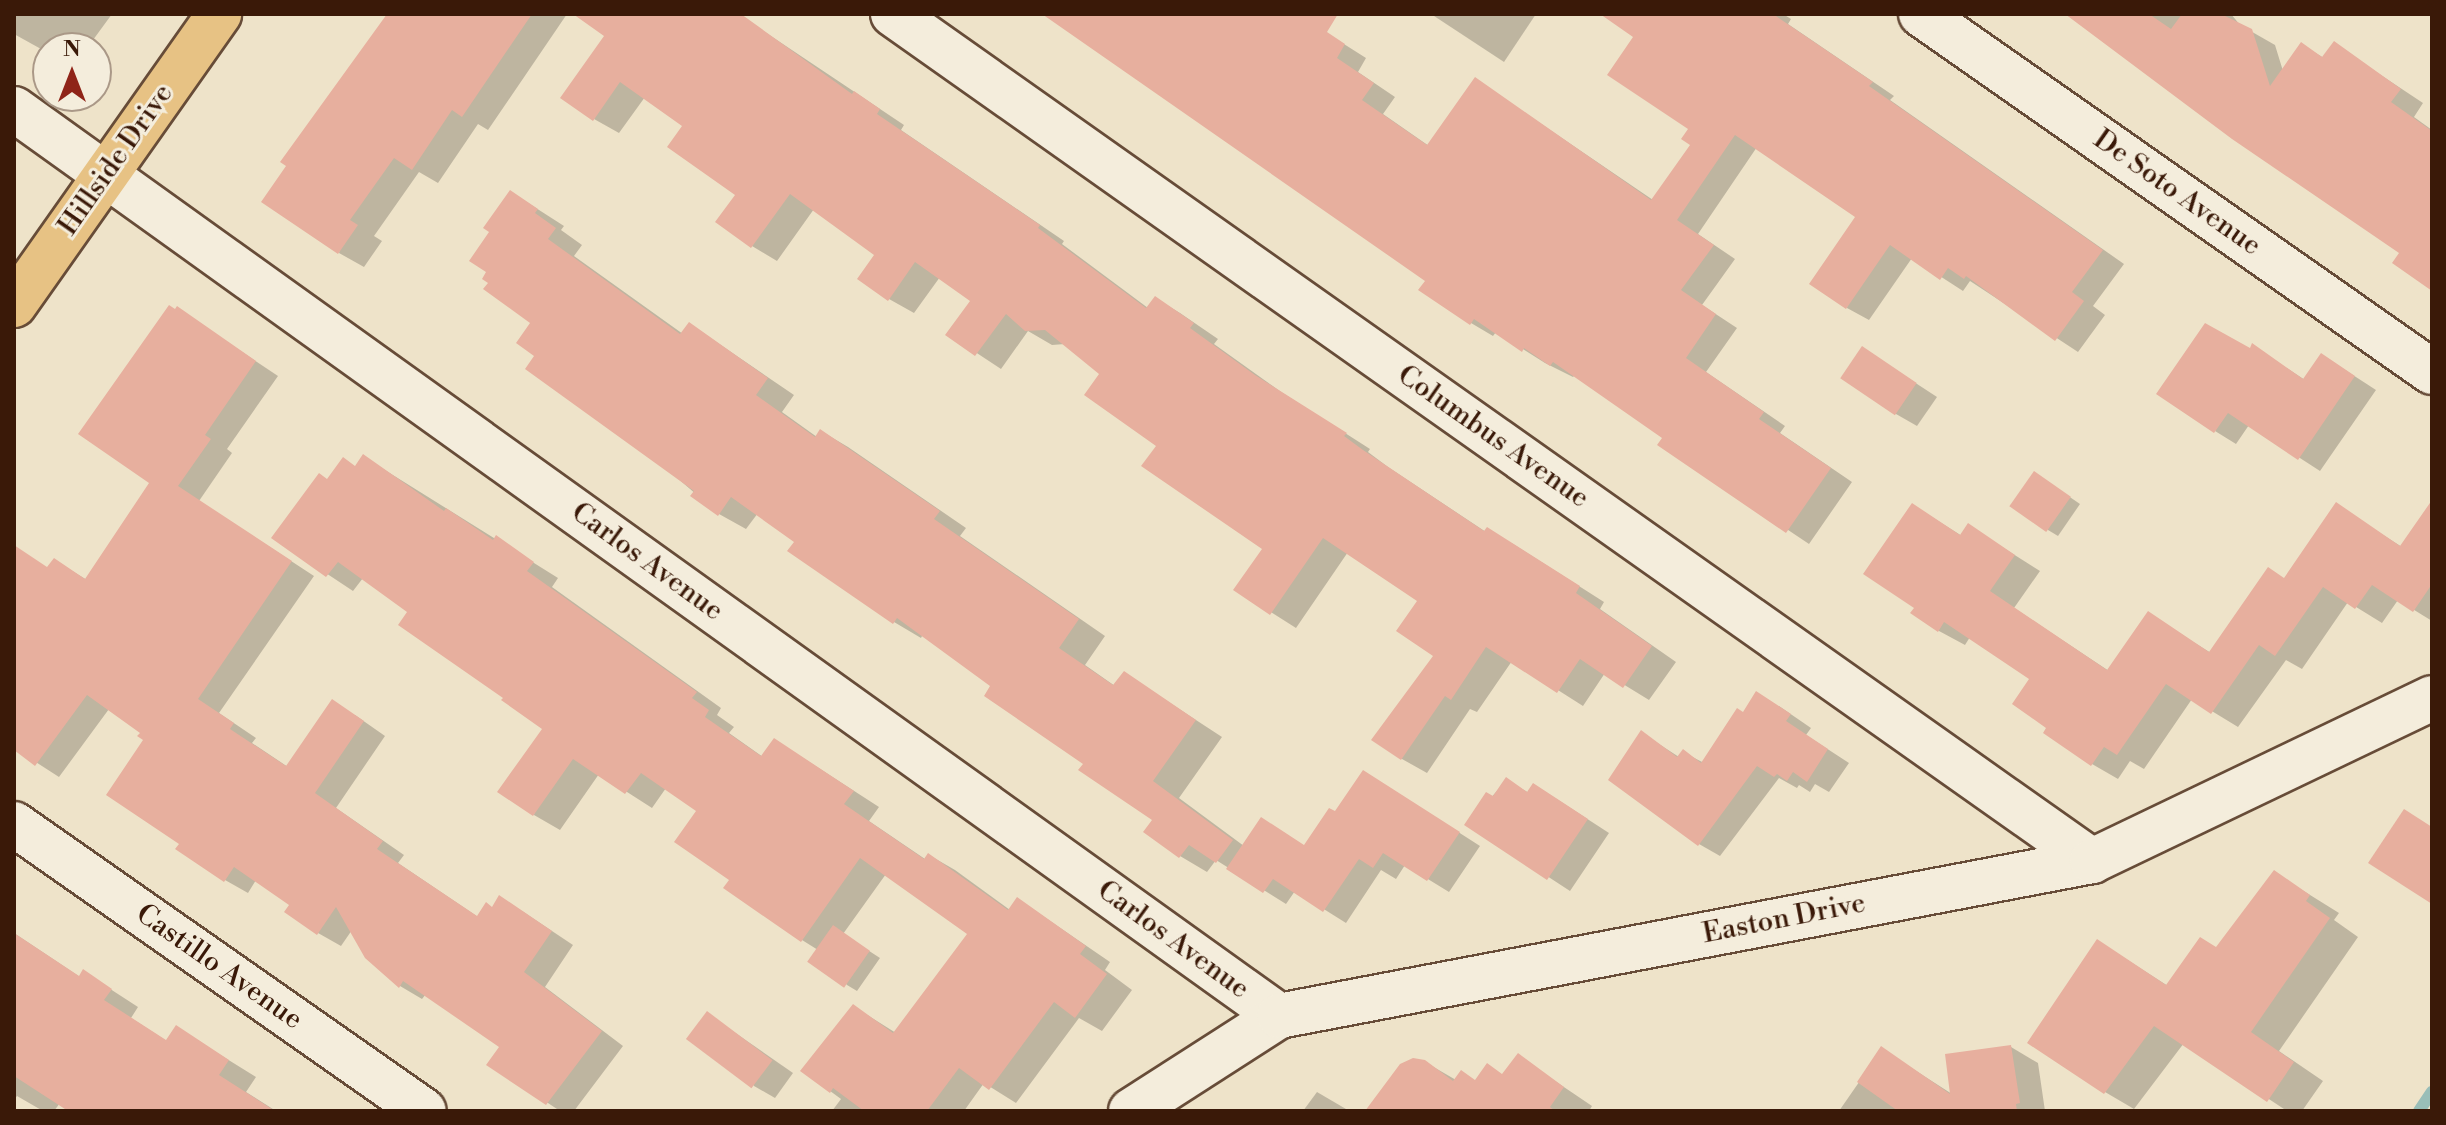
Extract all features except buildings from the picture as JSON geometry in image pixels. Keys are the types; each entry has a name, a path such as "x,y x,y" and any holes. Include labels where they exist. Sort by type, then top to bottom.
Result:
{"main road":[{"name":"Hillside Drive","path":"14,305 219,14"}],"street":[{"name":"Columbus Avenue","path":"893,14 2092,861"},
{"name":"De Soto Avenue","path":"1921,14 2432,372"},
{"name":"Carlos Avenue","path":"14,109 1279,1016"},
{"name":"Easton Drive","path":"1131,1111 1279,1016 2092,861 2432,698"},
{"name":"Castillo Avenue","path":"14,824 424,1111"}],"waterway":[{"path":"2419,1111 2432,1092"}]}
